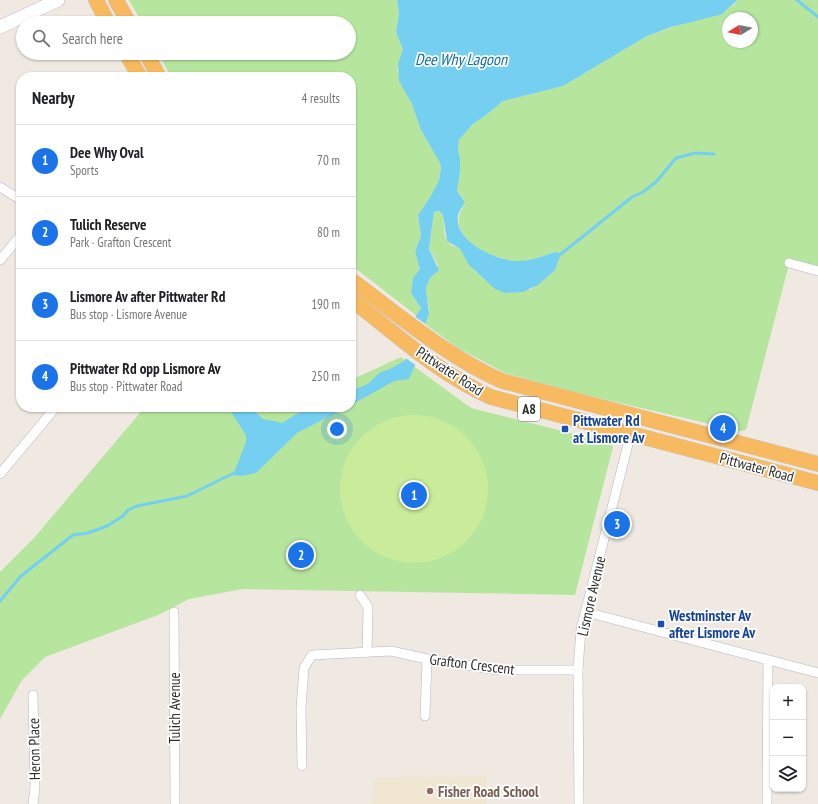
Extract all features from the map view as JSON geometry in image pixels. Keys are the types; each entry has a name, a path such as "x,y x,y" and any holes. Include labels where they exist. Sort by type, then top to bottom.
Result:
{"highway":[{"path":"96,0 104,16"},
{"path":"116,0 125,16"},
{"path":"130,60 137,72"},
{"path":"150,60 156,72"},
{"name":"Pittwater Road","path":"356,284 441,348 465,363 502,381 818,464"},
{"name":"Pittwater Road","path":"356,303 436,365 475,390 502,401 818,483"}],"main road":[{"path":"24,16 58,0"},
{"path":"0,27 16,20"}],"street":[{"path":"0,188 16,197"},
{"path":"0,260 16,241"},
{"path":"789,264 818,271"},
{"path":"0,474 52,412"},
{"name":"Lismore Avenue","path":"579,804 578,670 581,629 635,417"},
{"path":"360,595 368,607 367,652"},
{"name":"Tulich Avenue","path":"174,612 175,804"},
{"path":"586,612 818,673"},
{"name":"Grafton Crescent","path":"302,766 301,708 304,668 312,655 391,651 427,660 498,670 578,670"},
{"path":"425,716 427,660"},
{"path":"767,804 768,661"},
{"name":"Heron Place","path":"33,695 35,788 33,804"}],"shaded area":[{"name":"Fisher Road School","path":"487,776 487,804 373,804 374,778"}],"green space":[{"path":"129,0 397,0 399,13 396,32 403,50 397,70 416,113 421,130 440,163 441,168 439,180 432,194 418,215 421,236 415,252 420,269 411,293 421,308 417,316 356,269 356,72 168,72 162,60 356,60 356,16 138,16"},
{"path":"737,0 818,0 818,271 789,264 746,430 740,431 573,392 505,373 458,348 425,324 429,309 426,288 430,278 435,274 438,265 429,249 434,212 439,211 443,215 445,237 451,245 460,249 474,270 485,280 530,290 555,270 561,254 556,252 522,261 506,260 483,251 472,244 464,235 459,226 459,215 465,204 464,200 457,191 460,172 458,149 459,140 473,124 503,101 563,86 647,36 734,5"},
{"path":"401,357 471,408 610,443 613,447 575,595 243,589 189,599 158,615 45,657 22,680 0,719 0,572 34,538 141,412 356,412 356,378"},
{"path":"414,415 428,417 449,424 461,432 471,442 482,461 488,489 486,503 479,524 471,536 461,546 442,557 414,563 400,561 379,554 367,546 357,536 346,517 340,489 342,475 349,454 357,442 367,432 386,421"}],"water":[{"name":"Dee Why Lagoon","path":"397,0 737,0 724,12 722,12 722,14 671,27 647,36 563,86 503,101 473,124 459,140 458,149 460,172 457,191 465,202 458,216 459,225 463,234 479,249 500,258 520,261 529,260 556,252 561,254 555,270 538,285 523,292 505,293 495,289 469,265 460,249 447,241 443,215 439,211 434,212 429,249 439,270 430,278 426,288 429,314 424,327 416,363 409,379 394,381 356,402 356,389 368,384 379,373 404,361 409,354 414,339 414,319 421,308 411,293 413,278 420,269 415,252 421,236 418,215 432,194 439,180 441,168 440,163 421,130 412,104 399,81 398,64 403,50 396,32 399,13"},
{"path":"231,412 255,412 263,419 283,423 303,412 337,412 297,433 256,473 242,476 233,475 246,442 246,435"}],"pier":[{"path":"414,316 427,325 425,346 421,361 417,366 404,357 412,339"}],"waterway":[{"path":"797,0 818,17"},
{"path":"561,254 632,197 643,192 656,182 676,158 695,153 714,154"},
{"path":"0,601 21,576 73,535 88,533 107,526 123,516 128,510 137,506 187,496 236,472"}],"place":[{"name":"Pittwater Rd opp Lismore Av","path":"723,428"},
{"name":"Pittwater Rd at Lismore Av","path":"565,429"},
{"name":"Dee Why Oval","path":"414,495"},
{"name":"Lismore Av after Pittwater Rd","path":"617,524"},
{"name":"Tulich Reserve","path":"301,555"},
{"name":"Westminster Av after Lismore Av","path":"661,624"},
{"name":"Fisher Road School","path":"430,791"}]}
